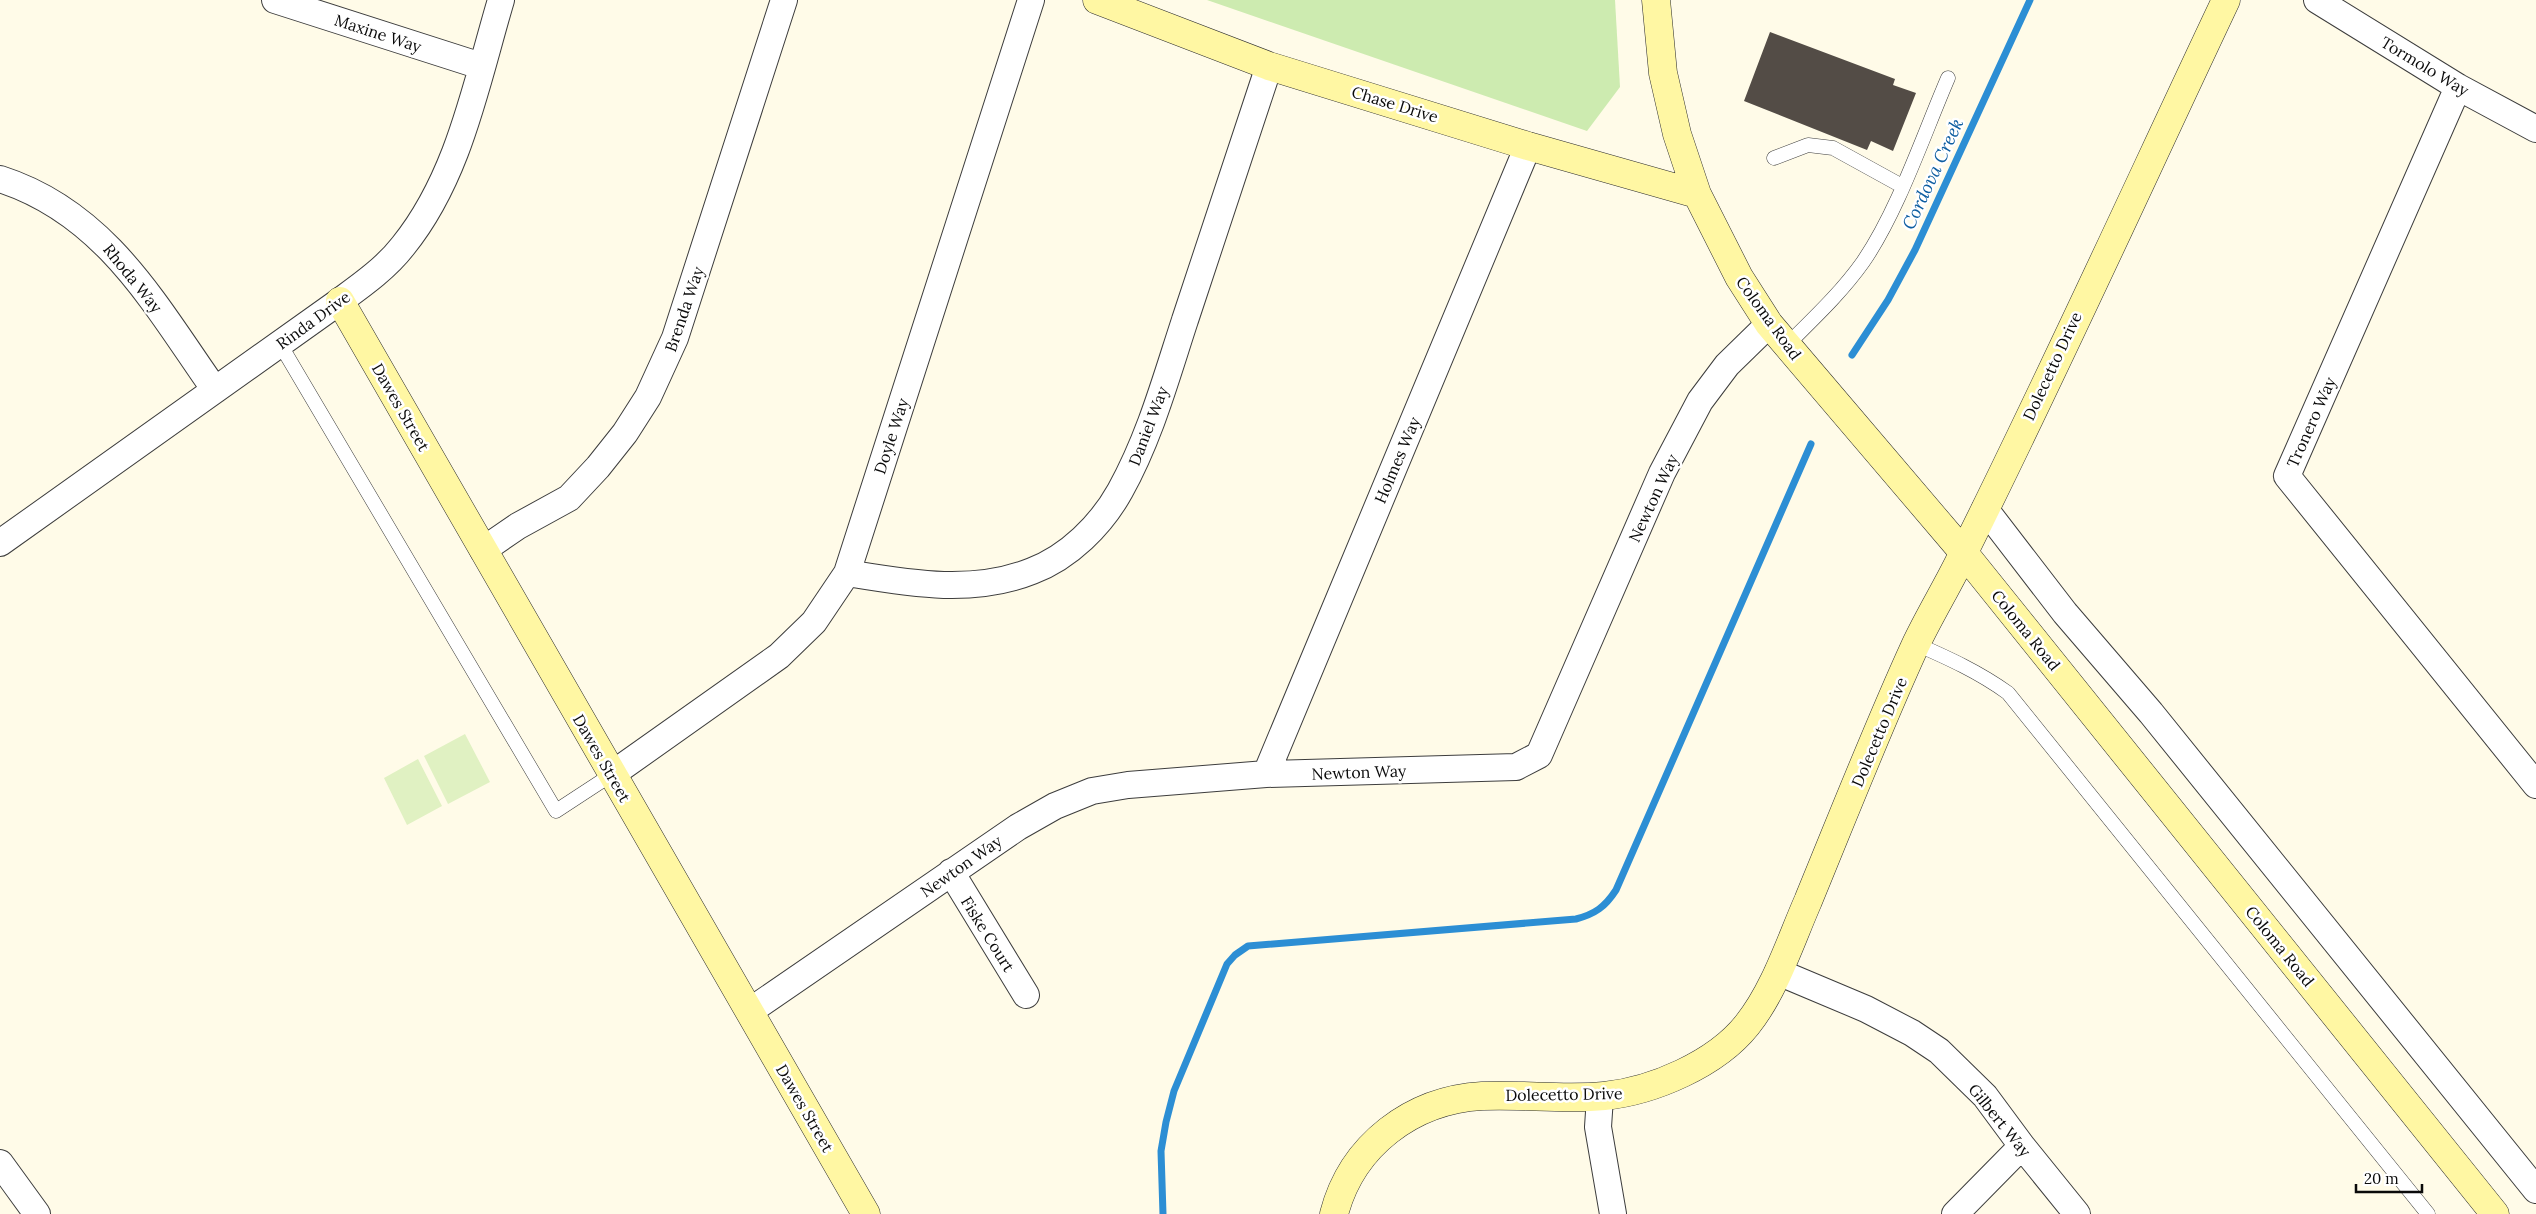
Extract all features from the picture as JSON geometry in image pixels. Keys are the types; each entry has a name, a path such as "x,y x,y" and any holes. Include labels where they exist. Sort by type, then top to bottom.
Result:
{"street":[{"name":"Maxine Way","path":"275,0 481,66"},
{"name":"Rinda Drive","path":"0,542 376,275 402,248 425,217 443,184 501,0"},
{"name":"Brenda Way","path":"483,550 518,526 569,498 598,467 625,433 648,397 675,338 784,0"},
{"name":"Doyle Way","path":"611,775 780,656 814,622 847,573 1031,0"},
{"name":"Chase Drive","path":"1097,0 1269,66 1528,146 1697,194"},
{"name":"Coloma Road","path":"1656,0 1663,73 1677,134 1697,194 1739,277 1769,324 1964,553 2495,1214"},
{"name":"Dolecetto Drive","path":"1334,1214 1344,1185 1370,1146 1388,1129 1426,1108 1449,1100 1481,1096 1600,1096 1632,1092 1662,1083 1688,1071 1715,1053 1747,1026 1778,972 1916,644 1964,553 2226,0"},
{"name":"Tormolo Way","path":"2317,0 2458,87 2536,129"},
{"name":"Daniel Way","path":"847,573 894,581 960,587 1000,580 1032,571 1059,556 1085,538 1106,513 1142,450 1269,66"},
{"name":"Tronero Way","path":"2458,87 2287,476 2536,785"},
{"name":"Holmes Way","path":"1266,774 1528,146"},
{"name":"Rhoda Way","path":"0,179 48,200 81,221 110,247 136,277 215,390"},
{"name":"Dawes Street","path":"340,301 611,775 750,1011 866,1214"},
{"name":"Newton Way","path":"750,1011 1018,826 1055,806 1092,791 1128,785 1266,774 1516,767 1539,756 1662,473 1700,401 1727,364 1769,324"},
{"path":"1985,509 2065,613 2151,713 2536,1190"},
{"name":"Fiske Court","path":"950,872 1026,995"},
{"name":"Gilbert Way","path":"1778,972 1866,1009 1912,1033 1938,1051 1985,1096 2022,1146 2077,1214"},
{"path":"1600,1096 1598,1127 1613,1214"},
{"path":"1955,1214 2022,1146"},
{"path":"0,1163 37,1214"}],"lane":[{"path":"1786,346 1837,295 1864,261 1902,186 1948,78"},
{"path":"1774,158 1808,145 1833,148 1902,186"},
{"path":"280,344 556,811 611,775"},
{"path":"1916,644 1988,678 2008,693 2428,1214"}],"green space":[{"path":"1207,0 1615,0 1620,87 1587,131"},
{"path":"465,734 490,782 448,804 424,756"},
{"path":"418,759 442,806 407,825 384,778"}],"building":[{"path":"1770,32 1895,79 1893,85 1916,93 1893,151 1871,141 1867,150 1744,101"}],"waterway":[{"name":"Cordova Creek","path":"1852,355 1888,300 1915,250 2030,0"},
{"path":"1163,1214 1161,1151 1174,1091 1227,964 1235,955 1248,946 1576,919 1589,915 1608,901 1616,890 1811,444"}]}
